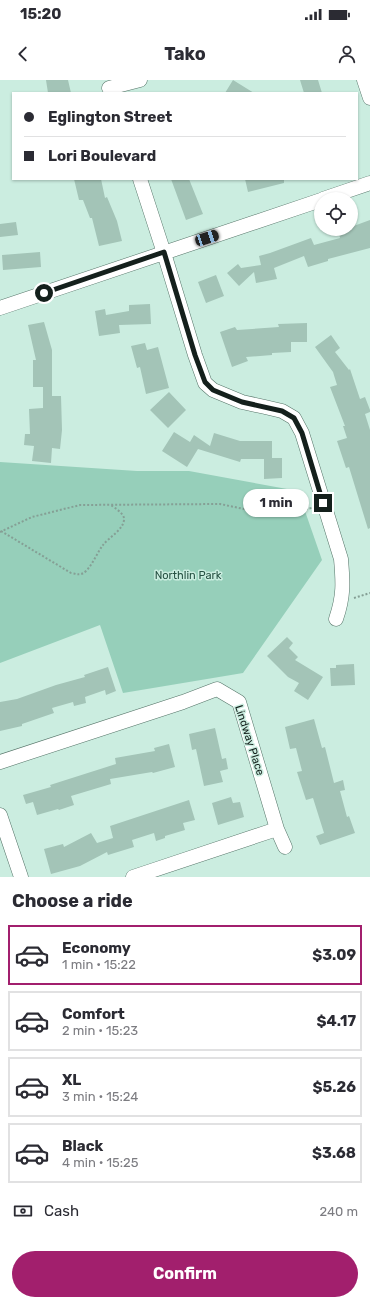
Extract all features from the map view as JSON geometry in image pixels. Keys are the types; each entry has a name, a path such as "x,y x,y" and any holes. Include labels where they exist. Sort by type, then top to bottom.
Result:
{"street":[{"path":"109,87 140,80"},
{"path":"364,80 370,98"},
{"path":"140,180 195,355 205,382 213,390 242,402 282,411 294,418 302,433 341,558 343,578 342,602 336,619"},
{"path":"343,192 370,183"},
{"path":"0,308 314,202"},
{"name":"Lindway Place","path":"0,762 183,702 217,689 239,702 277,829 285,847"},
{"path":"1,823 21,877"},
{"path":"133,877 277,829"}],"path":[{"path":"0,531 32,517 80,505 110,504 142,506 220,504 273,515 312,508"},
{"path":"0,531 71,573 81,574 86,572 103,545 119,530 122,525 124,518 121,513 110,504"},
{"path":"342,602 370,593"}],"green space":[{"name":"Northlin Park","path":"0,462 137,471 189,471 298,491 322,560 243,673 123,693 100,625 0,663"}],"building":[{"path":"46,80 68,80 71,92 48,92"},
{"path":"233,80 252,92 226,92"},
{"path":"300,80 318,80 322,92 304,92"},
{"path":"74,180 101,180 105,198 107,197 117,221 122,241 99,246 92,218 90,218 83,200 79,200"},
{"path":"171,180 189,180 203,214 186,220"},
{"path":"245,180 284,180 284,183 248,192"},
{"path":"370,220 370,248 328,259 328,261 308,267 304,256 274,268 277,279 256,283 254,272 239,286 227,273 238,264 241,268 261,265 259,256 311,238 314,245 340,238 340,236 358,236 358,224"},
{"path":"16,222 18,235 0,237 0,224"},
{"path":"40,252 41,267 3,270 2,255"},
{"path":"216,275 224,296 206,303 198,282"},
{"path":"150,304 151,324 119,325 120,333 99,336 95,311 105,309 106,315 129,311 129,305"},
{"path":"44,322 52,350 52,396 61,396 62,430 60,449 52,448 51,463 32,461 34,446 24,445 25,434 30,434 29,409 43,408 43,387 33,387 33,360 36,360 28,325"},
{"path":"307,323 307,342 291,342 291,352 246,357 248,361 232,367 220,332 235,327 237,330 279,327 278,324"},
{"path":"331,335 340,348 335,352 349,370 350,369 360,399 365,397 370,410 370,412 365,414 370,430 370,528 368,529 349,467 346,468 337,441 347,438 343,426 345,426 330,387 337,385 333,372 315,347"},
{"path":"145,343 147,350 158,347 169,388 146,394 140,367 137,368 131,346"},
{"path":"169,392 186,410 168,428 150,410"},
{"path":"174,432 190,442 194,435 210,446 214,433 240,441 272,441 272,458 282,458 282,478 264,479 264,459 241,459 240,462 198,449 187,467 162,451"},
{"path":"287,637 293,643 289,648 298,657 295,660 323,677 308,700 294,691 299,683 288,677 267,656"},
{"path":"354,664 355,685 331,686 330,668 336,668 336,665"},
{"path":"108,667 116,691 106,695 105,690 85,697 86,703 74,706 73,702 52,708 54,713 22,724 22,726 0,731 0,702 17,699 56,685 85,677 84,675"},
{"path":"314,719 322,748 325,747 334,783 343,780 345,790 340,791 347,817 349,816 355,833 320,845 316,836 324,833 313,798 306,800 297,772 302,771 296,748 290,749 285,727"},
{"path":"215,728 222,759 226,758 228,769 220,771 223,782 204,786 196,749 192,750 189,734"},
{"path":"169,744 175,767 153,773 110,779 111,784 71,796 74,805 59,810 37,815 33,802 26,804 23,795 51,787 50,785 116,764 115,758 155,751 154,748"},
{"path":"231,797 233,803 240,802 244,817 218,825 212,803"},
{"path":"189,800 195,820 183,823 185,830 165,836 165,838 156,841 154,833 132,840 134,847 108,855 107,852 80,866 51,874 44,849 63,844 64,847 91,833 97,843 113,838 110,826"}],"route":[{"path":"44,293 164,252 195,355 205,382 213,390 225,396 242,402 282,411 294,418 302,433 323,503"}]}
